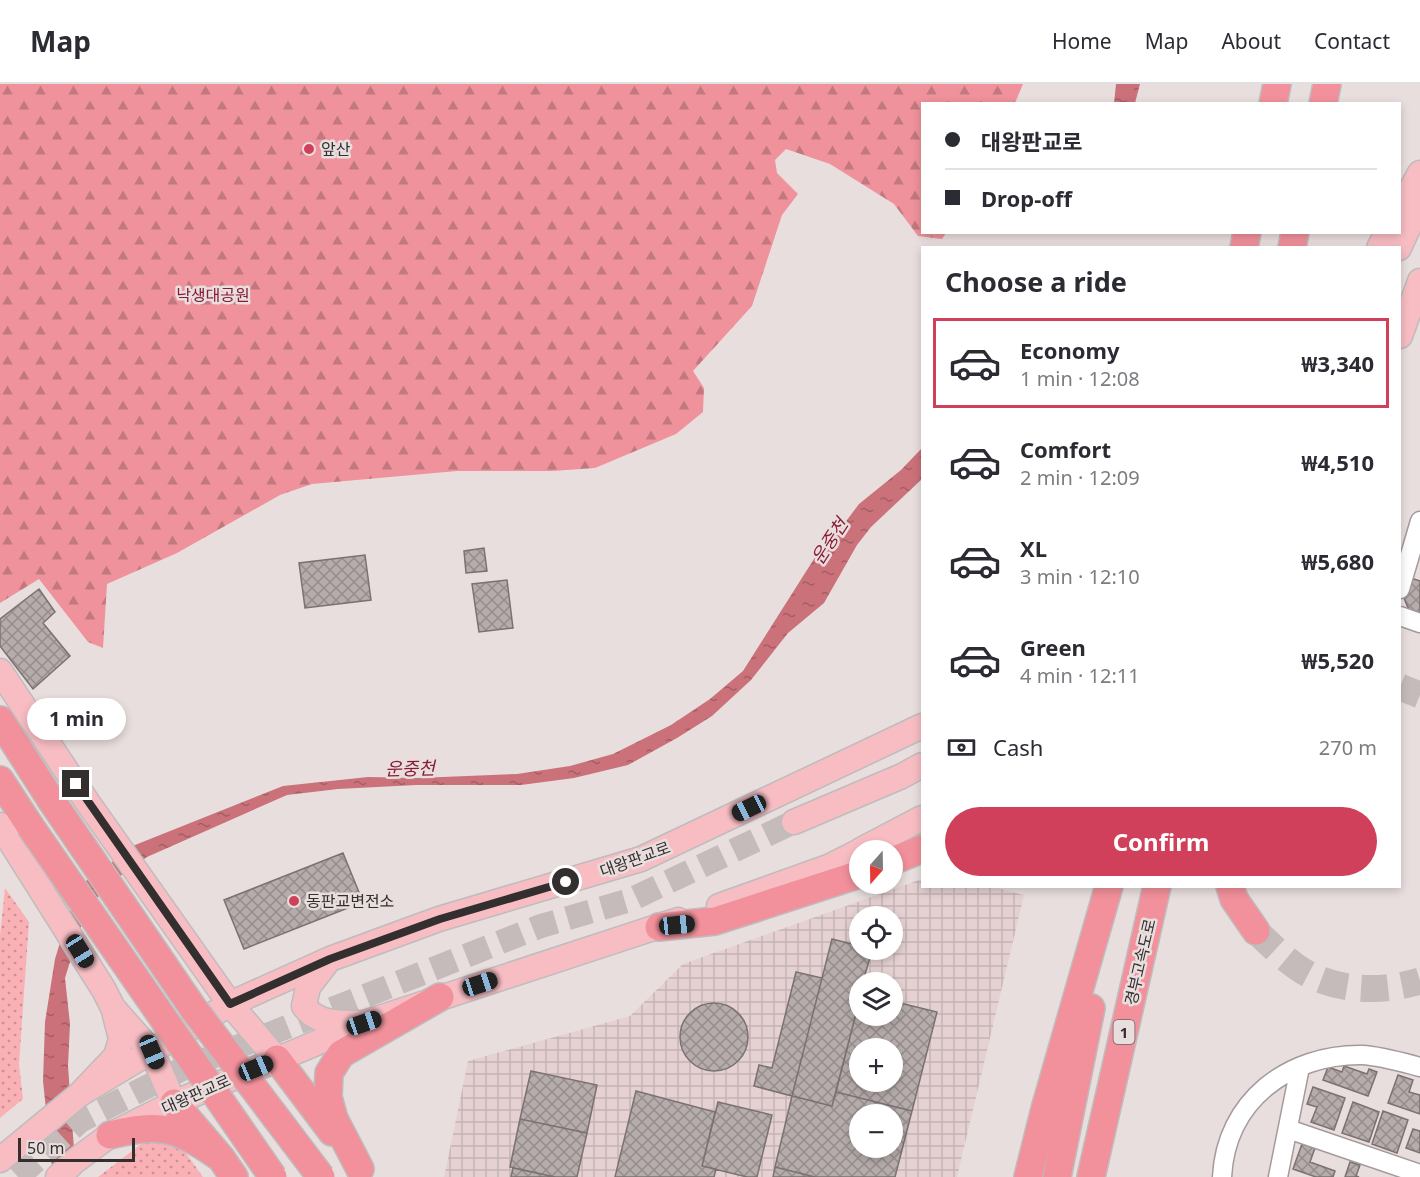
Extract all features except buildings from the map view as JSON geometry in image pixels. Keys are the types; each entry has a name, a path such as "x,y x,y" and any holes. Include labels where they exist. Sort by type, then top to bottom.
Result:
{"highway":[{"path":"1273,102 1277,84"},
{"path":"1323,102 1327,84"},
{"path":"0,720 51,800 193,1008 321,1177"},
{"path":"0,780 273,1177"},
{"path":"903,857 921,849"},
{"path":"658,927 715,921 849,878"},
{"path":"1028,1177 1045,1109 1108,888"},
{"name":"1","path":"1057,1177 1115,888"},
{"name":"경부고속도로","path":"1091,1177 1157,888"},
{"path":"1231,888 1234,899 1256,931"},
{"path":"1107,1177 1147,933"},
{"path":"364,1173 334,1119 328,1096 329,1072 341,1054 440,997"},
{"path":"277,1059 364,1173"},
{"path":"174,1103 227,1168"},
{"path":"110,1135 137,1128 161,1128 194,1140 227,1168"}],"main road":[{"path":"1401,208 1420,172"},
{"path":"1400,246 1420,202"},
{"path":"1401,333 1420,281"},
{"path":"0,671 88,803 230,1004 277,1059"},
{"name":"대왕판교로","path":"0,1160 103,1075 152,1052 230,1004 330,959 440,919 641,859 921,726"},
{"path":"794,822 902,776 921,766"},
{"name":"대왕판교로","path":"881,840 921,819"},
{"path":"0,825 109,999 152,1052 174,1103"},
{"name":"대왕판교로","path":"58,1177 110,1135 174,1103 364,1023 658,927 828,867 849,856"},
{"path":"330,959 308,987 304,1005 309,1013 331,1023 364,1023"},
{"path":"103,1075 116,1056 121,1039 109,999"}],"street":[{"path":"1401,586 1420,520"},
{"path":"1401,616 1420,623"},
{"path":"1222,1177 1229,1139 1251,1101 1264,1086 1279,1076 1325,1059 1362,1055 1420,1067"},
{"path":"1278,1177 1300,1067"},
{"path":"1288,1129 1420,1174"}],"shaded area":[{"path":"921,879 921,888 997,888 1024,895 957,1177 444,1177 468,1061 630,1016 683,964 880,894 903,894 903,886"},
{"path":"5,888 29,922 19,1064 23,1099 0,1118 0,936"},
{"path":"149,1138 177,1141 203,1177 98,1177"}],"green space":[{"name":"낙생대공원","path":"0,84 1023,84 1015,102 921,102 921,234 945,234 942,239 918,236 894,204 830,164 786,149 775,160 777,173 798,194 782,215 752,306 693,371 704,388 703,412 676,434 595,468 552,471 457,471 312,484 280,495 177,553 107,584 103,648 88,642 39,579 0,603"}],"water":[{"path":"1116,84 1140,84 1135,102 1114,102"},
{"name":"운중천","path":"921,449 921,480 871,527 857,545 824,603 788,633 751,680 712,716 628,765 574,778 521,785 416,785 338,789 287,795 147,857 109,884 88,909 65,978 70,1024 68,1066 76,1177 53,1177 43,1081 45,1022 55,959 69,913 86,881 135,845 283,786 368,777 418,778 517,774 570,766 613,754 671,725 710,699 743,671 819,551 859,504 901,470"}],"tunnel":[{"path":"1401,687 1420,695"},
{"path":"18,1177 80,1121 184,1068 541,926 630,900 794,822"},
{"path":"1256,931 1295,966 1323,981 1364,988 1392,987 1420,981"}],"place":[{"name":"앞산","path":"309,149"},
{"name":"동판교변전소","path":"294,901"}],"route":[{"path":"76,784 230,1004 330,959 440,919 566,882"}]}
